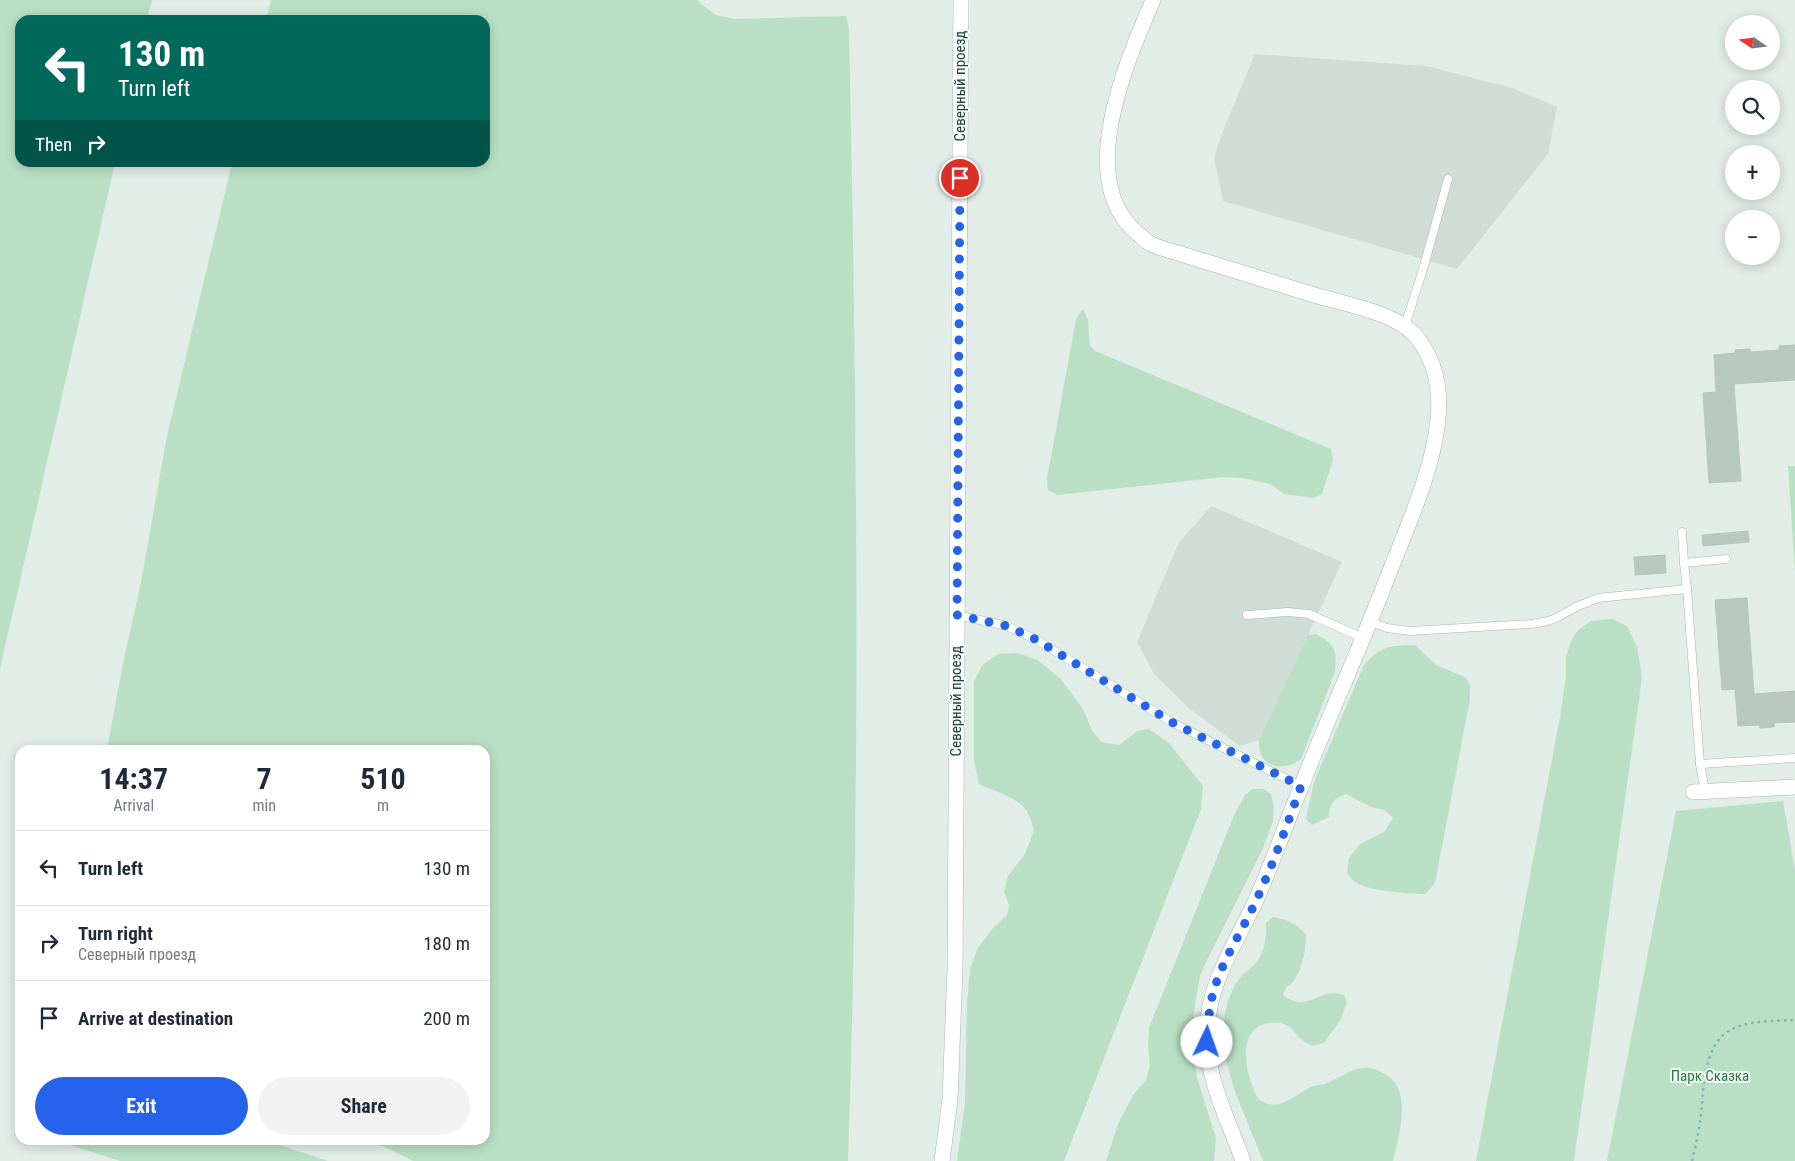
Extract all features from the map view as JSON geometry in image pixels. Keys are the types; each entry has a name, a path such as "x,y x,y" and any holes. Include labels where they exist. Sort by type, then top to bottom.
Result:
{"street":[{"name":"Северный проезд","path":"942,1161 950,1099 955,987 961,0"},
{"path":"1153,0 1120,84 1112,119 1108,150 1109,182 1116,207 1127,225 1149,243 1371,312 1405,326 1416,336 1428,354 1434,367 1439,397 1438,422 1418,498 1364,638 1301,786 1280,844 1255,902 1219,975 1213,994 1208,1017 1209,1069 1216,1094 1243,1161"},
{"path":"1699,792 1795,787"}],"lane":[{"path":"1405,326 1448,179"},
{"path":"1682,532 1700,764 1699,792"},
{"path":"1684,563 1726,559"},
{"path":"1370,622 1393,629 1410,631 1531,624 1554,619 1598,598 1687,589"},
{"path":"1247,615 1288,612 1309,614 1364,638"},
{"path":"957,615 1007,626 1035,639 1175,724 1301,786"},
{"path":"1700,764 1795,758"}],"path":[{"path":"1692,1161 1700,1122 1707,1067 1715,1045 1727,1032 1740,1026 1761,1022 1795,1020"}],"shaded area":[{"path":"1255,54 1427,66 1512,88 1557,107 1548,154 1457,269 1223,201 1214,157"},
{"path":"1211,506 1342,562 1259,740 1240,746 1191,710 1154,674 1137,642 1178,544"}],"green space":[{"path":"0,0 152,0 148,15 15,15 15,167 114,167 0,669"},
{"path":"271,0 698,0 716,15 735,19 846,16 849,29 856,453 855,878 848,1161 413,1161 379,1145 490,1145 490,745 108,745 141,582 167,436 231,167 490,167 490,15 267,15"},
{"path":"1083,309 1088,320 1090,346 1095,351 1331,449 1333,460 1322,494 1314,498 1284,494 1270,484 1243,478 1224,477 1057,495 1048,490 1047,479 1076,319"},
{"path":"1788,466 1795,466 1795,572"},
{"path":"1613,619 1627,626 1637,647 1642,678 1574,1161 1476,1161 1560,717 1566,676 1566,657 1571,641 1578,630 1591,621"},
{"path":"1316,634 1328,642 1334,650 1336,661 1334,675 1301,759 1294,764 1286,766 1272,765 1262,756 1259,749 1259,740 1308,635"},
{"path":"1415,645 1436,665 1465,677 1470,685 1470,699 1435,883 1426,894 1399,893 1369,888 1355,882 1347,873 1349,858 1360,844 1384,832 1393,818 1384,810 1371,807 1346,794 1338,797 1333,802 1329,817 1312,825 1306,819 1314,782 1364,665 1386,648"},
{"path":"1018,653 1037,660 1060,678 1083,709 1092,730 1101,742 1119,745 1137,731 1149,729 1169,743 1203,786 1201,809 1064,1161 957,1161 965,1103 967,1002 970,970 977,949 993,928 1007,915 1009,905 1004,892 1008,876 1025,854 1034,830 1027,811 1022,806 1011,798 979,784 974,762 974,682 982,665 998,654"},
{"path":"1252,789 1263,789 1271,794 1274,806 1273,821 1263,848 1200,976 1191,1032 1197,1078 1216,1138 1214,1161 1106,1161 1118,1124 1133,1095 1146,1080 1150,1066 1149,1028 1234,815 1245,795"},
{"name":"Парк Сказка","path":"1783,801 1795,870 1795,1161 1607,1161 1676,811"},
{"path":"1273,917 1292,923 1306,935 1305,952 1300,969 1293,982 1285,989 1283,995 1300,1002 1335,993 1344,995 1347,1002 1341,1019 1324,1043 1312,1046 1301,1039 1290,1027 1281,1023 1266,1023 1256,1028 1247,1042 1246,1051 1246,1061 1255,1094 1267,1104 1280,1104 1311,1087 1325,1084 1356,1069 1371,1068 1379,1071 1395,1083 1400,1093 1402,1104 1402,1116 1393,1161 1263,1161 1237,1097 1225,1052 1223,1030 1226,1007 1235,985 1261,955 1265,942 1266,923"},
{"path":"70,1145 280,1145 328,1161 120,1161"}],"building":[{"path":"1795,345 1795,380 1734,384 1741,481 1709,483 1703,393 1716,392 1714,355 1735,353 1735,350 1750,349 1750,352 1779,350 1779,346"},
{"path":"1748,531 1749,542 1703,546 1702,535"},
{"path":"1665,555 1666,573 1635,575 1634,557"},
{"path":"1747,598 1754,694 1795,691 1795,722 1774,723 1774,727 1760,728 1759,725 1738,726 1735,689 1722,690 1715,600"}],"route":[{"path":"960,178 957,615 1007,626 1035,639 1059,652 1093,676 1175,724 1301,786 1280,844 1255,902 1219,975 1208,1017 1207,1042"}]}
